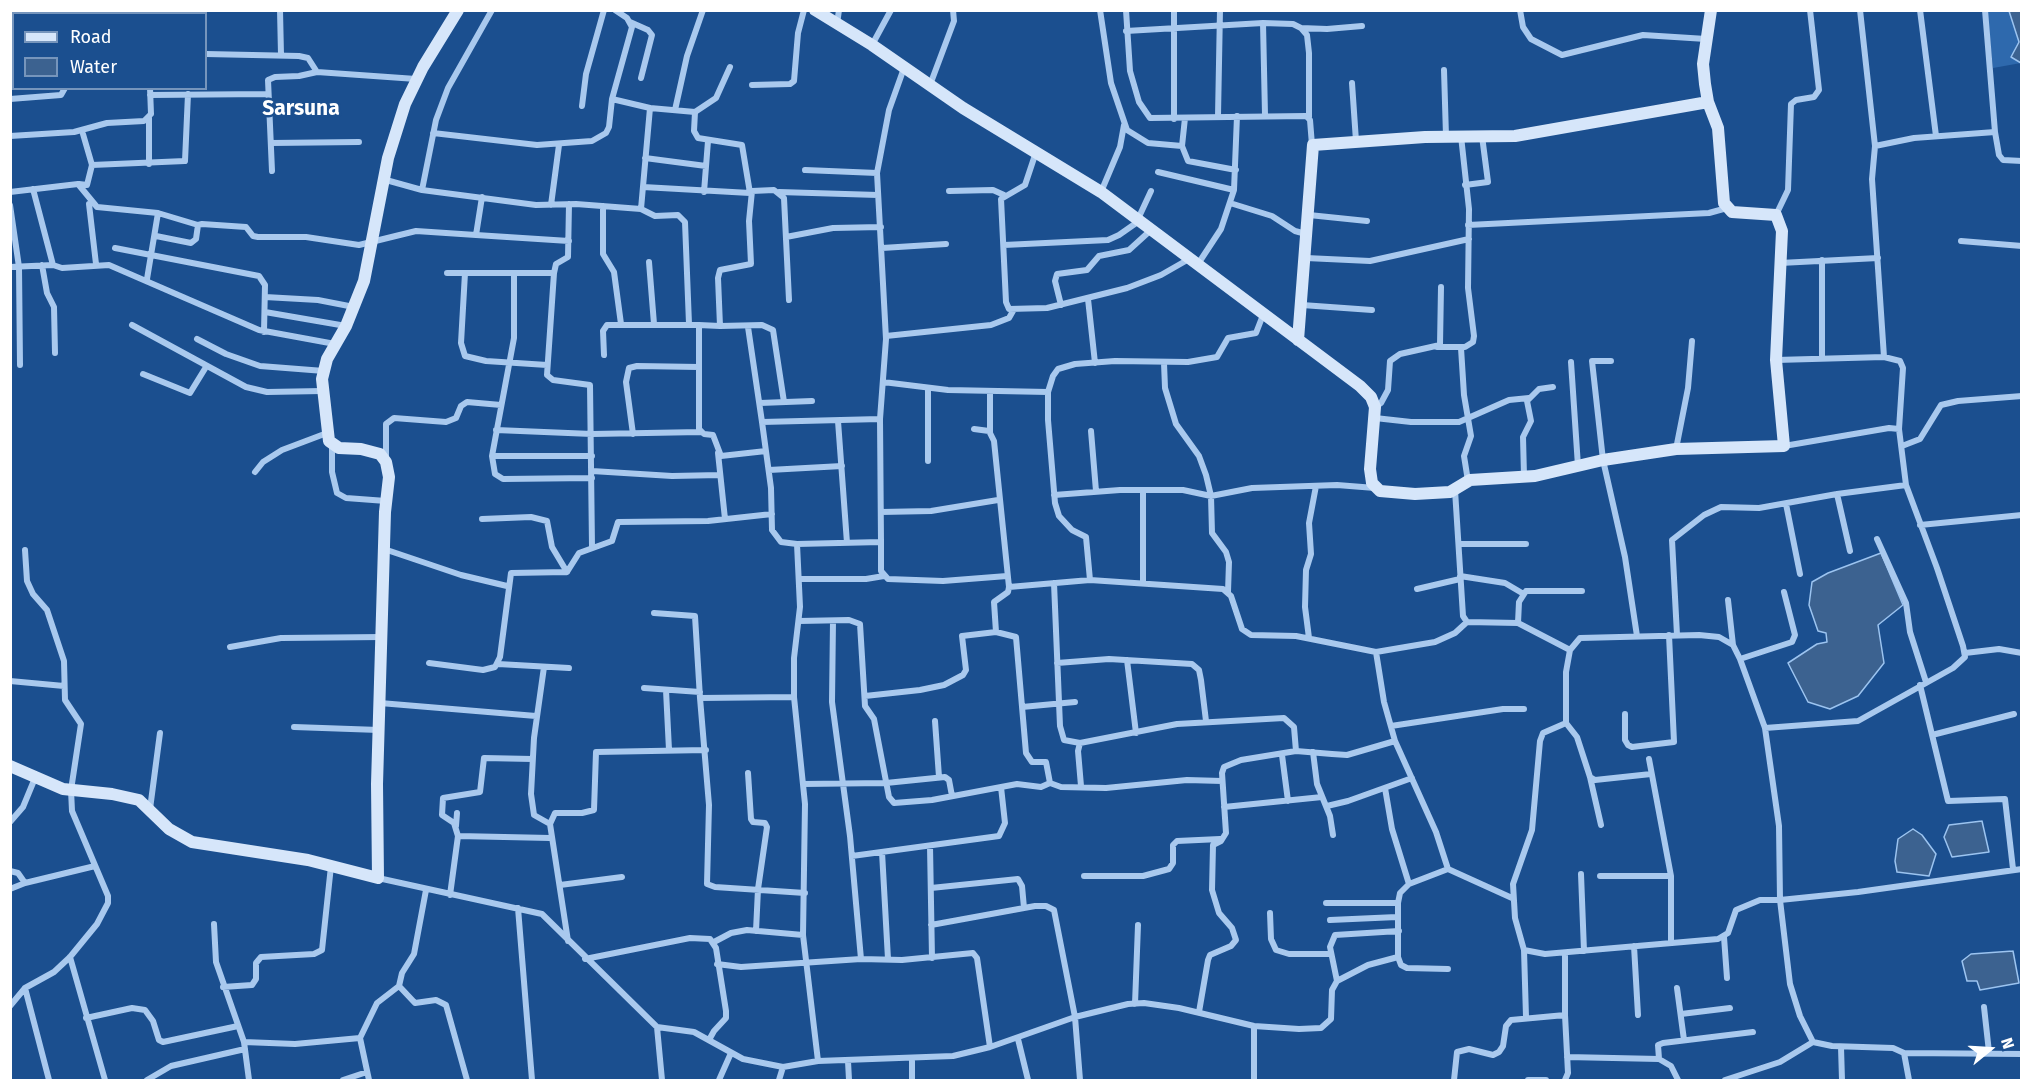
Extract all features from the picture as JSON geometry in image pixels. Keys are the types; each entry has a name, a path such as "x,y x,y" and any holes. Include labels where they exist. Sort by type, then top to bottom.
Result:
{"street":[{"path":"280,10 281,55"},
{"path":"386,501 346,498 337,493 332,472 332,445 327,433 322,391 324,371 335,344 355,307 364,280 386,180 388,159 405,104 416,79 458,10"},
{"path":"423,190 433,133 448,88 492,10"},
{"path":"582,106 586,74 604,10"},
{"path":"615,10 630,22 648,30 652,35 640,78"},
{"path":"675,110 687,56 703,10"},
{"path":"752,85 790,84 794,81 798,33 804,10"},
{"path":"815,10 1101,192 1365,391 1375,412 1410,422 1459,423 1509,400 1529,398 1539,389 1553,387"},
{"path":"837,24 839,10"},
{"path":"872,45 891,10"},
{"path":"930,85 954,21 953,10"},
{"path":"1100,10 1109,76 1124,124 1135,137 1148,143 1182,146"},
{"path":"1125,10 1130,71 1143,111 1150,118 1264,115 1309,117"},
{"path":"1174,10 1174,119"},
{"path":"1218,116 1220,10"},
{"path":"1520,10 1523,27 1531,39 1562,55 1643,35 1706,39"},
{"path":"1711,10 1703,64 1708,102 1717,120 1724,203 1732,212 1776,215"},
{"path":"1784,446 1776,360 1782,231 1776,215 1788,190 1791,105 1796,100 1814,97 1819,90 1810,10"},
{"path":"1860,10 1875,146 1872,179 1884,357"},
{"path":"1920,10 1936,136"},
{"path":"1985,10 1999,155 2003,160 2022,161"},
{"path":"433,133 559,145 592,141 606,133 612,99 632,27 630,22"},
{"path":"1126,31 1263,23 1293,24 1302,28 1327,29 1362,26"},
{"path":"1263,23 1264,115"},
{"path":"1298,339 1308,235 1312,146 1309,117 1309,53 1307,35 1302,28"},
{"path":"207,54 281,55 308,58 317,72"},
{"path":"612,99 650,108 695,112 716,98 730,67"},
{"path":"884,576 880,561 880,419 886,336 878,172 889,110 904,68"},
{"path":"1444,70 1446,136"},
{"path":"272,171 268,94 270,78 317,72 416,79"},
{"path":"1352,83 1356,141"},
{"path":"10,99 61,95 64,90"},
{"path":"148,164 150,92 268,94"},
{"path":"92,165 185,161 188,94"},
{"path":"1312,146 1446,136 1515,136 1708,102"},
{"path":"641,209 650,108"},
{"path":"695,112 695,135 698,138 742,145 750,194 752,260 748,266 724,269 718,274 720,326"},
{"path":"1013,311 1088,299 1144,283 1193,262 1221,229 1230,203 1236,170 1238,116"},
{"path":"10,136 74,132 99,125 149,118"},
{"path":"1185,118 1182,146 1188,161 1236,170"},
{"path":"1101,192 1120,147 1124,124"},
{"path":"1875,146 1936,136 1995,132"},
{"path":"10,192 78,184 87,185 92,165 83,134"},
{"path":"1376,488 1370,476 1375,412 1388,390 1390,361 1400,354 1437,347 1461,348 1470,345 1474,336 1468,288 1469,209 1461,136"},
{"path":"1465,185 1488,182 1482,136"},
{"path":"704,192 708,141"},
{"path":"271,143 359,142"},
{"path":"551,205 559,145"},
{"path":"1013,311 1006,302 1000,202 1004,195 1025,185 1036,152"},
{"path":"645,158 706,166"},
{"path":"805,170 878,172"},
{"path":"1158,172 1234,190"},
{"path":"386,180 423,190 482,197 551,205 641,209 655,216 678,214 685,222 689,324"},
{"path":"78,184 97,207 158,213 198,225 246,226 253,236 258,237 306,237 359,245 416,231 569,241"},
{"path":"643,188 750,194 758,190 878,195"},
{"path":"33,189 53,265"},
{"path":"949,191 993,190 1004,195"},
{"path":"779,192 784,202 789,300"},
{"path":"1004,245 1108,240 1119,236 1138,220 1151,192"},
{"path":"476,235 482,197"},
{"path":"1230,203 1272,216 1295,231 1308,235"},
{"path":"89,204 96,264"},
{"path":"569,204 568,257 556,264 554,273 547,365 548,378 589,384 592,434 592,547"},
{"path":"10,205 19,267 20,365"},
{"path":"603,206 603,254 614,272 621,324"},
{"path":"1468,225 1709,213 1727,208"},
{"path":"147,279 156,236 158,213"},
{"path":"1309,215 1367,221"},
{"path":"156,236 191,243 196,239 198,225"},
{"path":"786,237 832,228 881,227"},
{"path":"1061,305 1055,281 1057,274 1087,270 1099,256 1116,253 1136,245 1150,230"},
{"path":"1306,258 1370,261 1469,239"},
{"path":"1961,241 2022,246"},
{"path":"882,248 946,244"},
{"path":"115,248 259,276 265,285 264,332"},
{"path":"1780,263 1878,258"},
{"path":"1822,260 1822,357"},
{"path":"649,262 654,324"},
{"path":"10,267 53,265 62,268 96,264 109,265 147,279 204,308 264,332 335,344"},
{"path":"42,265 47,293 54,308 55,353"},
{"path":"447,273 554,273"},
{"path":"465,273 460,342 463,353 474,359 511,364 547,365"},
{"path":"514,273 511,364 496,430 492,456 494,470 499,478 592,478"},
{"path":"1437,347 1441,342 1441,287"},
{"path":"265,297 318,300 355,307"},
{"path":"1088,299 1095,363"},
{"path":"1302,305 1372,310"},
{"path":"886,336 991,325 1009,318 1013,311"},
{"path":"264,312 346,326"},
{"path":"1090,580 1086,537 1072,530 1059,516 1054,495 1048,392 1058,369 1095,363 1188,362 1217,357 1228,338 1257,333 1263,315"},
{"path":"604,355 604,328 621,324 769,326 776,336 784,402"},
{"path":"132,325 206,367 256,390 322,391"},
{"path":"699,325 698,425 701,432"},
{"path":"748,327 769,470 772,530 776,537 781,542 796,544 881,542"},
{"path":"197,339 226,354 260,366 324,371"},
{"path":"1676,449 1686,398 1692,341"},
{"path":"1461,348 1471,442 1464,462 1468,481"},
{"path":"1765,728 1857,721 1960,664 1965,653 1906,485 1899,429 1903,368 1900,361 1884,357 1776,360"},
{"path":"1611,361 1592,361 1603,460 1625,557 1637,636"},
{"path":"1571,362 1578,466"},
{"path":"1164,363 1165,388 1176,424 1199,456 1210,496 1212,533 1226,552 1229,562 1228,592 1239,623 1246,633 1309,638 1376,652 1435,642 1455,633 1467,622 1518,623 1537,630 1554,643 1570,650"},
{"path":"633,434 626,382 629,368 637,366 699,368"},
{"path":"143,374 190,393 206,367"},
{"path":"883,382 928,388 1048,392"},
{"path":"928,388 928,461"},
{"path":"990,391 990,432 994,441 998,500 1009,587 1008,592 994,602 996,632"},
{"path":"1902,446 1920,439 1941,405 1958,401 2022,396"},
{"path":"1524,476 1523,437 1530,424 1529,398"},
{"path":"760,403 812,401"},
{"path":"378,878 379,730 384,549 389,477 386,462 386,424 394,418 446,422 456,418 461,406 467,402 501,405"},
{"path":"762,422 880,419"},
{"path":"838,421 847,543"},
{"path":"1054,495 1096,490 1183,490 1210,496 1239,489 1316,486 1376,488 1387,492 1415,494 1455,490 1468,481 1524,476 1603,460 1676,449 1784,446 1889,428 1899,429"},
{"path":"974,429 984,429 990,432"},
{"path":"496,430 592,434 701,432 712,435 718,453 725,519"},
{"path":"1091,431 1096,490"},
{"path":"255,472 263,462 282,450 327,433"},
{"path":"332,445 372,451 380,454 386,462"},
{"path":"718,453 726,456 766,451"},
{"path":"492,456 592,456"},
{"path":"769,470 842,466"},
{"path":"592,471 672,476 720,475"},
{"path":"1625,714 1625,740 1628,745 1653,746 1674,742 1672,540 1704,515 1721,507 1759,508 1906,485"},
{"path":"1309,638 1305,607 1306,570 1311,548 1310,515 1316,486"},
{"path":"1143,490 1143,582"},
{"path":"1455,490 1461,610 1467,622"},
{"path":"1837,494 1850,551"},
{"path":"881,512 931,510 998,500"},
{"path":"1785,504 1800,574"},
{"path":"567,572 575,557 592,547 612,541 615,525 621,521 725,519 771,514"},
{"path":"1920,525 2022,515"},
{"path":"482,519 531,518 548,521 552,547 567,572"},
{"path":"1877,539 1906,603 1910,632 1948,801 2005,799 2013,869"},
{"path":"796,544 799,621 794,658 794,697 803,784 805,893 803,935 818,1061"},
{"path":"1459,544 1526,544"},
{"path":"384,549 470,578 507,586"},
{"path":"10,1006 25,988 54,972 70,957 97,924 108,903 106,889 75,822 71,790 81,724 65,700 64,662 47,610 29,588 25,550"},
{"path":"498,664 508,577 515,571 567,572"},
{"path":"798,579 866,579 884,576 897,581 1007,576"},
{"path":"1417,589 1460,577 1505,583 1522,593"},
{"path":"1009,587 1090,580 1212,587 1228,592"},
{"path":"1054,583 1060,726 1064,740 1080,743 1177,723 1284,718 1294,727 1296,751"},
{"path":"1522,593 1530,590 1582,591"},
{"path":"1740,659 1792,642 1795,635 1784,592"},
{"path":"1518,623 1522,593"},
{"path":"1728,600 1733,645 1765,728 1779,826 1780,900 1790,984 1813,1042"},
{"path":"654,613 694,616 709,805 706,881 715,887 805,893"},
{"path":"799,621 849,620 860,624 867,711 874,719 886,783 894,803 1029,784 1041,787 1050,783 1061,787 1106,788 1187,780 1222,781"},
{"path":"833,621 832,702 844,782 861,959"},
{"path":"865,696 920,690 956,680 966,670 963,636 996,632 1016,637 1026,753 1032,762 1046,762 1050,783"},
{"path":"1601,825 1590,777 1577,737 1566,723 1566,672 1570,650 1580,639 1637,636 1719,637 1733,645"},
{"path":"230,647 281,638 382,637"},
{"path":"1965,653 1999,649 2022,653"},
{"path":"1376,652 1395,741 1436,832 1448,869"},
{"path":"1057,663 1127,660 1186,663 1196,666 1203,690 1206,721"},
{"path":"1127,660 1136,733"},
{"path":"429,663 483,670 498,664 569,668"},
{"path":"544,667 532,759 532,810 537,819 550,824"},
{"path":"10,681 64,686"},
{"path":"644,688 700,695 794,697"},
{"path":"666,690 669,750"},
{"path":"1022,706 1075,702"},
{"path":"380,703 536,716"},
{"path":"1391,726 1503,709 1524,709"},
{"path":"1932,735 2014,714"},
{"path":"935,721 939,777"},
{"path":"1526,1017 1524,950 1519,939 1512,898 1515,874 1532,830 1540,741 1543,733 1566,723"},
{"path":"294,727 379,730"},
{"path":"150,809 160,733"},
{"path":"1224,839 1222,781 1224,767 1230,763 1296,751 1347,755 1395,741"},
{"path":"1080,743 1078,751 1081,786"},
{"path":"568,941 550,838 550,824 555,813 582,813 594,810 596,752 705,750"},
{"path":"1312,752 1317,784 1327,806 1333,835"},
{"path":"1282,755 1288,801"},
{"path":"456,827 442,815 442,798 480,792 484,758 532,759"},
{"path":"1649,759 1671,876 1671,943"},
{"path":"10,766 35,778 71,790 128,796 150,809 169,829 192,842 331,865 450,896 542,914 585,959 657,1027 694,1032 752,1062 783,1067 818,1061 954,1056 1018,1039 1075,1017 1135,1004 1199,1012 1254,1026 1299,1029 1327,1025 1332,1013 1332,990 1337,981 1368,965 1398,957"},
{"path":"748,773 751,819 753,822 765,823 767,827 758,889 756,931"},
{"path":"1590,777 1596,780 1651,774"},
{"path":"803,784 886,783 939,777 948,778 952,796"},
{"path":"10,822 24,807 35,778"},
{"path":"1327,806 1412,778"},
{"path":"852,856 999,836 1005,823 1001,787"},
{"path":"1385,788 1392,829 1409,884"},
{"path":"1224,807 1322,797"},
{"path":"450,896 458,836 457,813"},
{"path":"458,836 550,838"},
{"path":"1084,876 1143,876 1169,869 1173,862 1173,844 1177,841 1224,839"},
{"path":"1199,1012 1210,955 1231,946 1236,940 1232,928 1219,913 1213,899 1213,848 1216,843 1224,839"},
{"path":"930,846 932,958"},
{"path":"882,852 888,959"},
{"path":"223,987 252,985 256,979 256,963 261,957 314,954 322,950 331,865"},
{"path":"10,889 25,883 95,866"},
{"path":"1448,969 1407,968 1401,965 1398,957 1397,917 1400,893 1409,884 1448,869 1512,898"},
{"path":"1727,978 1724,937 1732,925 1736,910 1760,900 1858,892 2022,869"},
{"path":"10,871 18,873 25,883"},
{"path":"1581,874 1584,951"},
{"path":"1600,876 1671,876"},
{"path":"560,885 622,877"},
{"path":"930,888 1018,879 1022,886 1024,908"},
{"path":"369,1080 360,1038 377,1003 399,986 402,973 409,964 417,945 426,890"},
{"path":"1326,903 1398,903"},
{"path":"931,925 1024,908 1046,906 1054,910 1075,1017 1080,1080"},
{"path":"518,908 532,1080"},
{"path":"1270,913 1271,939 1276,950 1289,954 1331,954"},
{"path":"1330,920 1397,917"},
{"path":"214,924 216,962 244,1045 249,1080"},
{"path":"1135,1004 1138,925"},
{"path":"585,959 690,938 703,937 714,942 739,931 803,935"},
{"path":"1337,981 1331,954 1332,939 1335,935 1399,931"},
{"path":"1524,950 1537,954 1565,953 1724,937"},
{"path":"710,1040 714,1031 726,1018 714,942"},
{"path":"1634,946 1638,1015"},
{"path":"717,964 748,966 806,961 932,958 970,952 975,954 990,1047"},
{"path":"1564,1080 1567,1077 1565,953"},
{"path":"70,957 105,1080"},
{"path":"399,986 415,1003 436,1000 446,1005 467,1080"},
{"path":"25,988 49,1080"},
{"path":"1677,988 1684,1040"},
{"path":"1984,1007 1989,1052"},
{"path":"86,1018 132,1008 145,1010 153,1021 159,1040 163,1042 238,1026"},
{"path":"1681,1014 1730,1008"},
{"path":"1454,1080 1457,1052 1468,1049 1494,1055 1503,1046 1506,1026 1511,1020 1565,1015"},
{"path":"1254,1026 1254,1080"},
{"path":"657,1027 662,1080"},
{"path":"1659,1059 1658,1045 1753,1032"},
{"path":"147,1080 166,1068 244,1045 295,1044 360,1038"},
{"path":"1018,1039 1029,1080"},
{"path":"1725,1080 1740,1079 1780,1062 1813,1042 1841,1047 1893,1048 1904,1053 2022,1054"},
{"path":"1841,1047 1842,1080"},
{"path":"719,1080 731,1053"},
{"path":"1904,1053 1909,1080"},
{"path":"1567,1057 1659,1059 1671,1066 1678,1080"},
{"path":"912,1059 912,1080"},
{"path":"848,1061 849,1080"},
{"path":"780,1080 783,1067"},
{"path":"343,1080 366,1072"},
{"path":"1528,1080 1546,1080"}],"shaded area":[{"path":"1987,11 2021,11 2021,63 1993,68"}],"water":[{"path":"2009,11 2021,11 2021,63 2011,57 2019,42"},
{"path":"1881,553 1903,605 1878,625 1884,663 1858,696 1830,709 1808,702 1788,663 1817,644 1827,642 1826,633 1818,631 1809,605 1812,582 1828,573"},
{"path":"1982,821 1989,852 1952,857 1944,837 1949,825"},
{"path":"1913,829 1922,835 1936,854 1929,876 1897,872 1895,861 1898,839"},
{"path":"2013,951 2019,983 1980,990 1977,981 1967,981 1962,961 1971,954"}],"district":[{"name":"Sarsuna","path":"301,109"}]}
